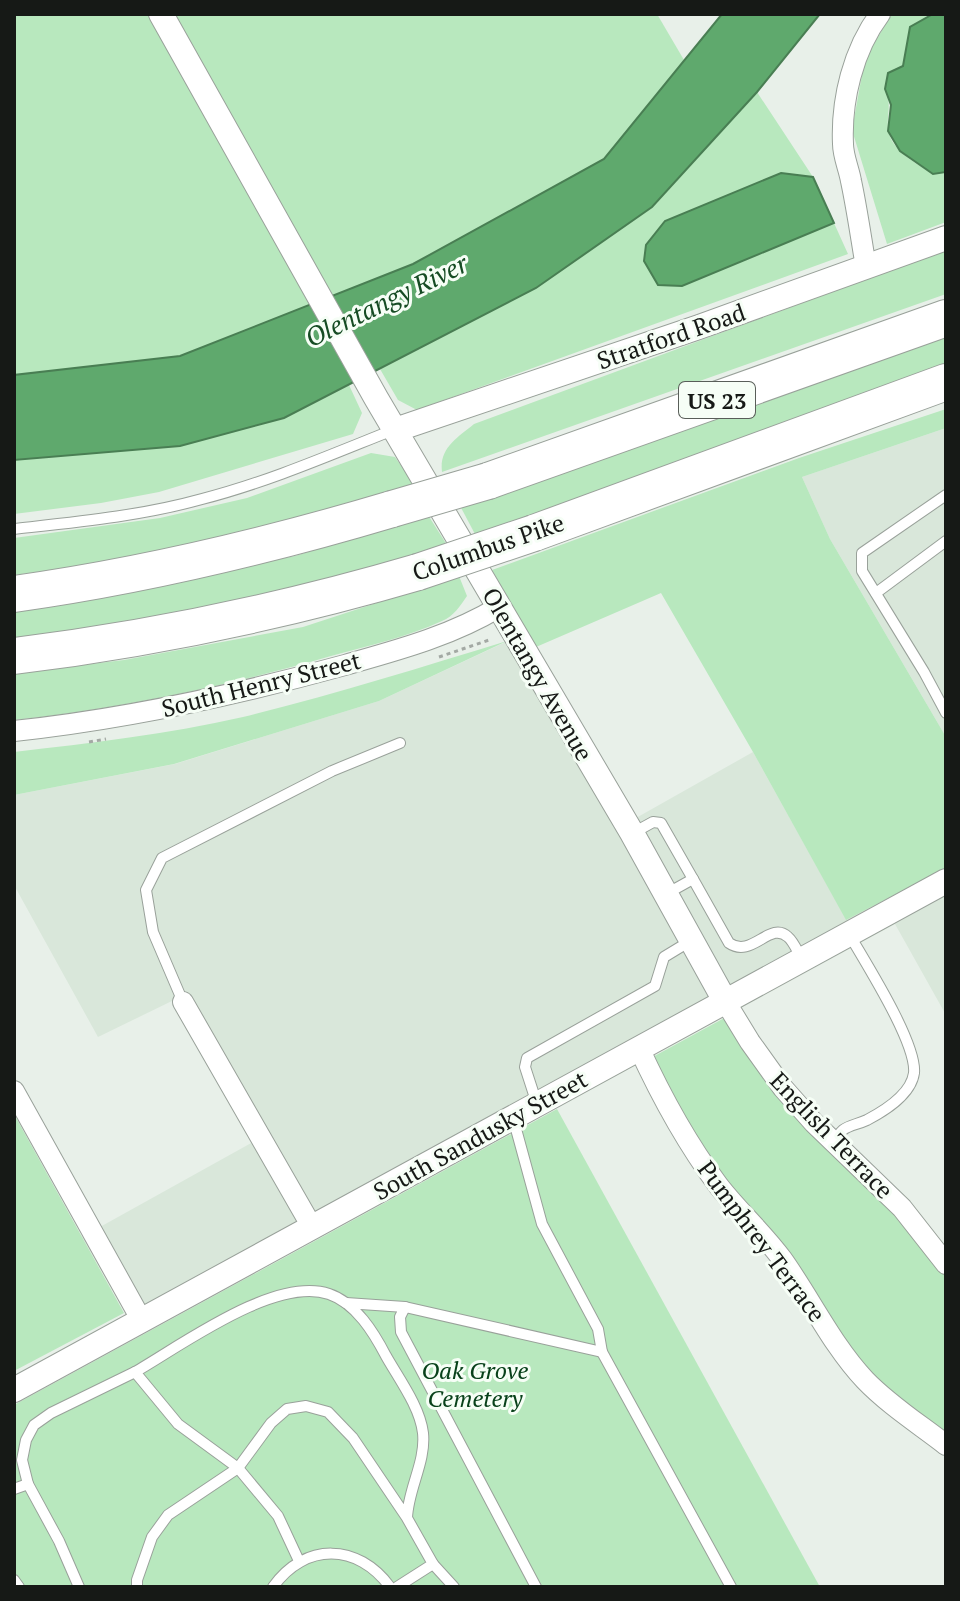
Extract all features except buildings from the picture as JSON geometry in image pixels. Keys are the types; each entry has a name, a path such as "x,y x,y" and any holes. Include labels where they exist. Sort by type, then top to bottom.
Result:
{"highway":[{"name":"US 23","path":"14,594 209,558 313,533 488,481 946,318"},
{"name":"Columbus Pike","path":"14,656 176,633 331,598 534,533 946,382"}],"street":[{"name":"Olentangy Avenue","path":"161,14 376,398 632,833 725,1001"},
{"path":"866,267 851,176 842,148 850,79 860,50 880,14"},
{"name":"Stratford Road","path":"395,430 946,238"},
{"name":"South Henry Street","path":"14,731 139,713 294,679 443,635 475,622 499,607"},
{"name":"South Sandusky Street","path":"14,1390 945,883"},
{"name":"English Terrace","path":"725,1001 783,1088 902,1208 946,1264"},
{"path":"183,1002 312,1227"},
{"name":"Pumphrey Terrace","path":"639,1048 662,1097 694,1152 719,1187 780,1257 848,1359 874,1388 946,1445"},
{"path":"14,1091 142,1321"}],"lane":[{"path":"14,529 99,519 201,500 266,480 395,430"},
{"path":"946,495 862,553 862,571 946,713"},
{"path":"876,593 946,541"},
{"path":"183,1002 153,932 146,890 162,858 332,771 400,743"},
{"path":"632,833 653,822 661,823 729,943 737,948 746,948 770,934 780,933 788,937 802,959"},
{"path":"666,894 693,879"},
{"path":"836,1144 837,1134 844,1127 859,1124 892,1104 908,1087 914,1074 906,1041 849,934"},
{"path":"537,1104 525,1067 527,1058 655,986 664,957 692,940"},
{"path":"512,1117 542,1224 598,1329 602,1352 731,1587"},
{"path":"79,1587 59,1541 28,1484 22,1460 26,1440 34,1425 51,1413 135,1372 249,1306 292,1291 330,1294 346,1303 364,1321 383,1349 418,1416 423,1434 421,1453 407,1518"},
{"path":"346,1303 405,1307 602,1352"},
{"path":"405,1307 400,1317 401,1332 536,1587"},
{"path":"135,1372 178,1424 238,1468 278,1516 299,1561"},
{"path":"137,1587 152,1537 168,1515 238,1468 271,1423 287,1409 306,1406 328,1412 353,1438 407,1518 433,1564 454,1587"},
{"path":"14,1489 28,1484"},
{"path":"273,1587 283,1573 299,1561 319,1554 341,1554 362,1560 379,1573 390,1587"},
{"path":"397,1587 433,1564"},
{"path":"14,1580 19,1587"}],"shaded area":[{"path":"946,428 946,737 830,539 802,477"},
{"path":"527,632 636,818 753,752 846,919 946,868 946,1015 895,924 139,1336 82,1237 253,1142 174,1000 98,1037 14,885 14,795 175,764 379,701"}],"green space":[{"path":"14,14 657,14 684,60 604,159 413,264 180,356 14,375"},
{"path":"892,14 933,14 911,27 903,67 885,89 889,104 888,128 893,143 933,174 946,172 946,222 887,244 852,130 865,58"},
{"path":"757,92 813,177 781,174 682,286 834,223 848,254 417,410 398,400 380,369 536,288 652,207"},
{"path":"946,250 946,294 442,472 446,450 474,424"},
{"path":"946,330 946,364 476,536 458,502"},
{"path":"349,385 362,413 353,434 159,492 14,514 14,460 180,446 284,418"},
{"path":"946,409 946,428 802,477 830,539 946,737 946,868 846,920 661,593 536,647 492,570 799,458"},
{"path":"371,453 395,457 414,484 224,540 90,565 14,575 14,538 160,518 247,498"},
{"path":"428,515 447,545 261,601 14,643 14,608 123,592 295,556"},
{"path":"459,576 467,596 456,610 442,621 401,636 213,686 94,709 14,720 14,673 124,660 303,627"},
{"path":"507,641 379,701 174,764 14,795 14,752 158,733 243,717"},
{"path":"728,1016 946,1275 946,1437 880,1389 717,1175 649,1059"},
{"name":"Oak Grove Cemetery","path":"557,1109 820,1587 14,1587 14,1405"},
{"path":"14,1114 124,1313 14,1371"}],"water":[{"name":"Olentangy River","path":"722,14 820,14 757,92 652,207 536,288 284,418 180,446 14,460 14,375 180,356 413,264 604,159"},
{"path":"933,14 946,14 946,172 933,174 900,151 888,131 891,105 885,89 888,73 903,66 910,27"},
{"path":"781,173 813,177 834,223 682,286 658,285 644,261 646,245 665,221"}]}
